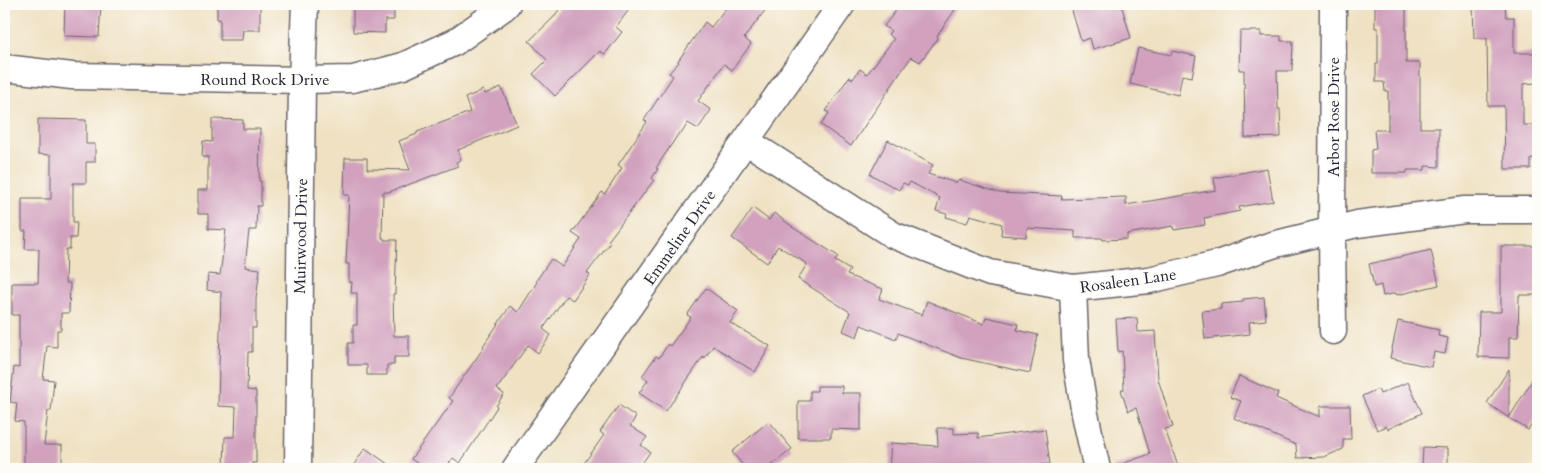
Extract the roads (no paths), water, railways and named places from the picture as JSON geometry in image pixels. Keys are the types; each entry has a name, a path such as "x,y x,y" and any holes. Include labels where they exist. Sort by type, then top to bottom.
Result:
{"street":[{"name":"Muirwood Drive","path":"298,469 302,80 305,4"},
{"name":"Round Rock Drive","path":"4,68 72,76 302,80 353,78 403,66 455,42 507,4"},
{"name":"Emmeline Drive","path":"515,469 842,4"},
{"name":"Arbor Rose Drive","path":"1333,4 1333,331"},
{"name":"Rosaleen Lane","path":"746,141 893,235 990,273 1073,288 1150,280 1217,264 1272,245 1357,224 1465,210 1538,210"},
{"path":"1073,288 1076,360 1097,469"}]}
